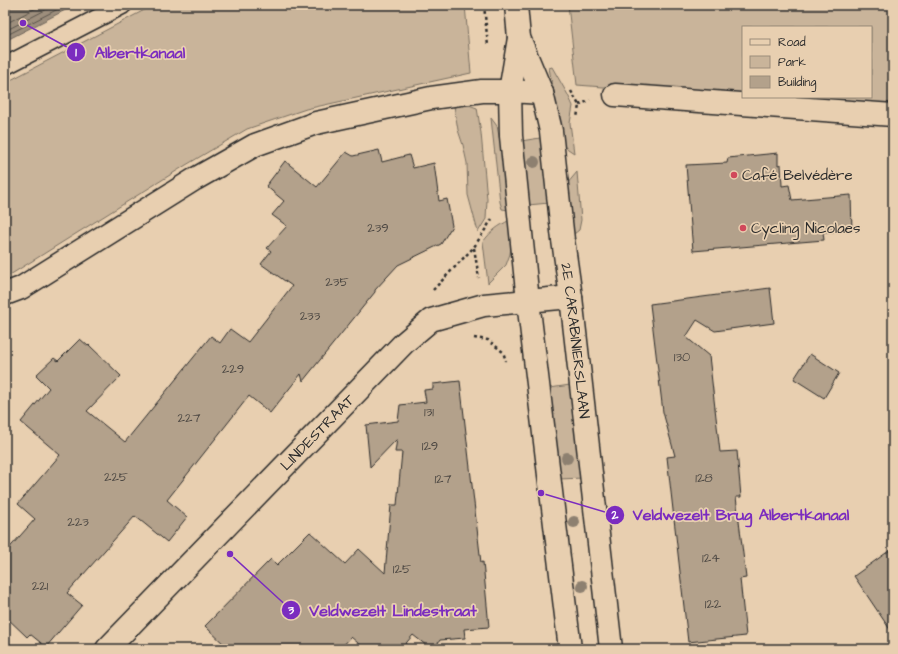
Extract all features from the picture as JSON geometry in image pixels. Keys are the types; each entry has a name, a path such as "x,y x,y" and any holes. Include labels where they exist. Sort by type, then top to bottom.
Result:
{"street":[{"name":"2E CARABINIERSLAAN","path":"516,5 520,38 542,93 552,131 611,649"},
{"name":"2E CARABINIERSLAAN","path":"520,38 510,91 511,136 528,301 570,649"},
{"path":"5,294 21,288 195,179 255,144 316,123 431,98 482,91 542,93"},
{"path":"615,95 893,115"},
{"name":"LINDESTRAAT","path":"107,649 404,343 431,320 484,305 571,297"}],"lane":[{"path":"5,66 123,5"}],"path":[{"path":"484,5 488,42"},
{"path":"474,247 493,217"}],"green space":[{"path":"154,5 465,5 471,73 306,109 247,129 186,165 5,278 5,83"},
{"path":"568,5 893,5 893,109 748,98 872,98 872,26 742,26 742,98 577,85"},
{"path":"552,67 573,106 570,123 574,153 562,145 557,108 549,68"},
{"path":"469,105 477,108 481,133 487,199 486,219 478,232 468,195 467,163 458,130 454,106"},
{"path":"491,118 497,126 502,151 508,210 502,209 500,202"},
{"path":"540,138 549,203 528,205 521,141"},
{"path":"577,172 581,220 579,230 574,234 567,184"},
{"path":"510,220 513,236 510,254 506,265 488,283 483,242 495,229"},
{"path":"570,385 583,478 559,479 550,388"}],"water":[{"path":"5,5 75,5 5,41"}],"building":[{"path":"379,150 382,162 409,155 413,168 434,163 439,201 447,199 452,226 441,244 398,265 375,290 375,292 303,381 301,374 270,413 249,396 167,500 187,517 167,542 135,516 67,593 82,605 46,647 30,634 27,637 5,616 5,553 35,519 18,504 60,455 21,422 49,388 36,375 54,358 58,361 80,339 88,346 89,345 121,376 87,411 125,442 211,336 220,343 230,329 248,342 292,286 261,264 271,251 267,248 287,226 272,215 284,201 266,186 285,161 317,187 346,152 353,156"},
{"path":"778,153 778,165 781,164 782,186 789,185 792,200 851,195 852,231 823,232 824,240 693,251 686,165 727,163 728,158"},
{"path":"770,288 774,323 715,331 697,320 686,337 709,356 720,452 737,451 741,497 736,497 746,578 740,579 746,636 688,642 667,457 675,456 663,412 650,304"},
{"path":"810,354 839,373 824,398 794,379"},
{"path":"460,381 481,563 483,562 489,627 464,629 465,638 440,640 434,649 431,649 413,635 401,649 365,649 351,637 340,649 229,649 205,626 271,559 277,565 310,532 345,564 359,549 385,573 391,505 397,505 402,452 395,452 397,439 370,467 366,425 398,421 400,405 426,402 424,390 433,389 433,384"},
{"path":"893,548 893,634 854,576"}],"place":[{"name":"Albertkanaal","path":"23,23"},
{"name":"Café Belvédère","path":"734,175"},
{"name":"Cycling Nicolaes","path":"743,228"},
{"name":"Veldwezelt Brug Albertkanaal","path":"541,493"},
{"name":"Veldwezelt Lindestraat","path":"230,554"}]}
